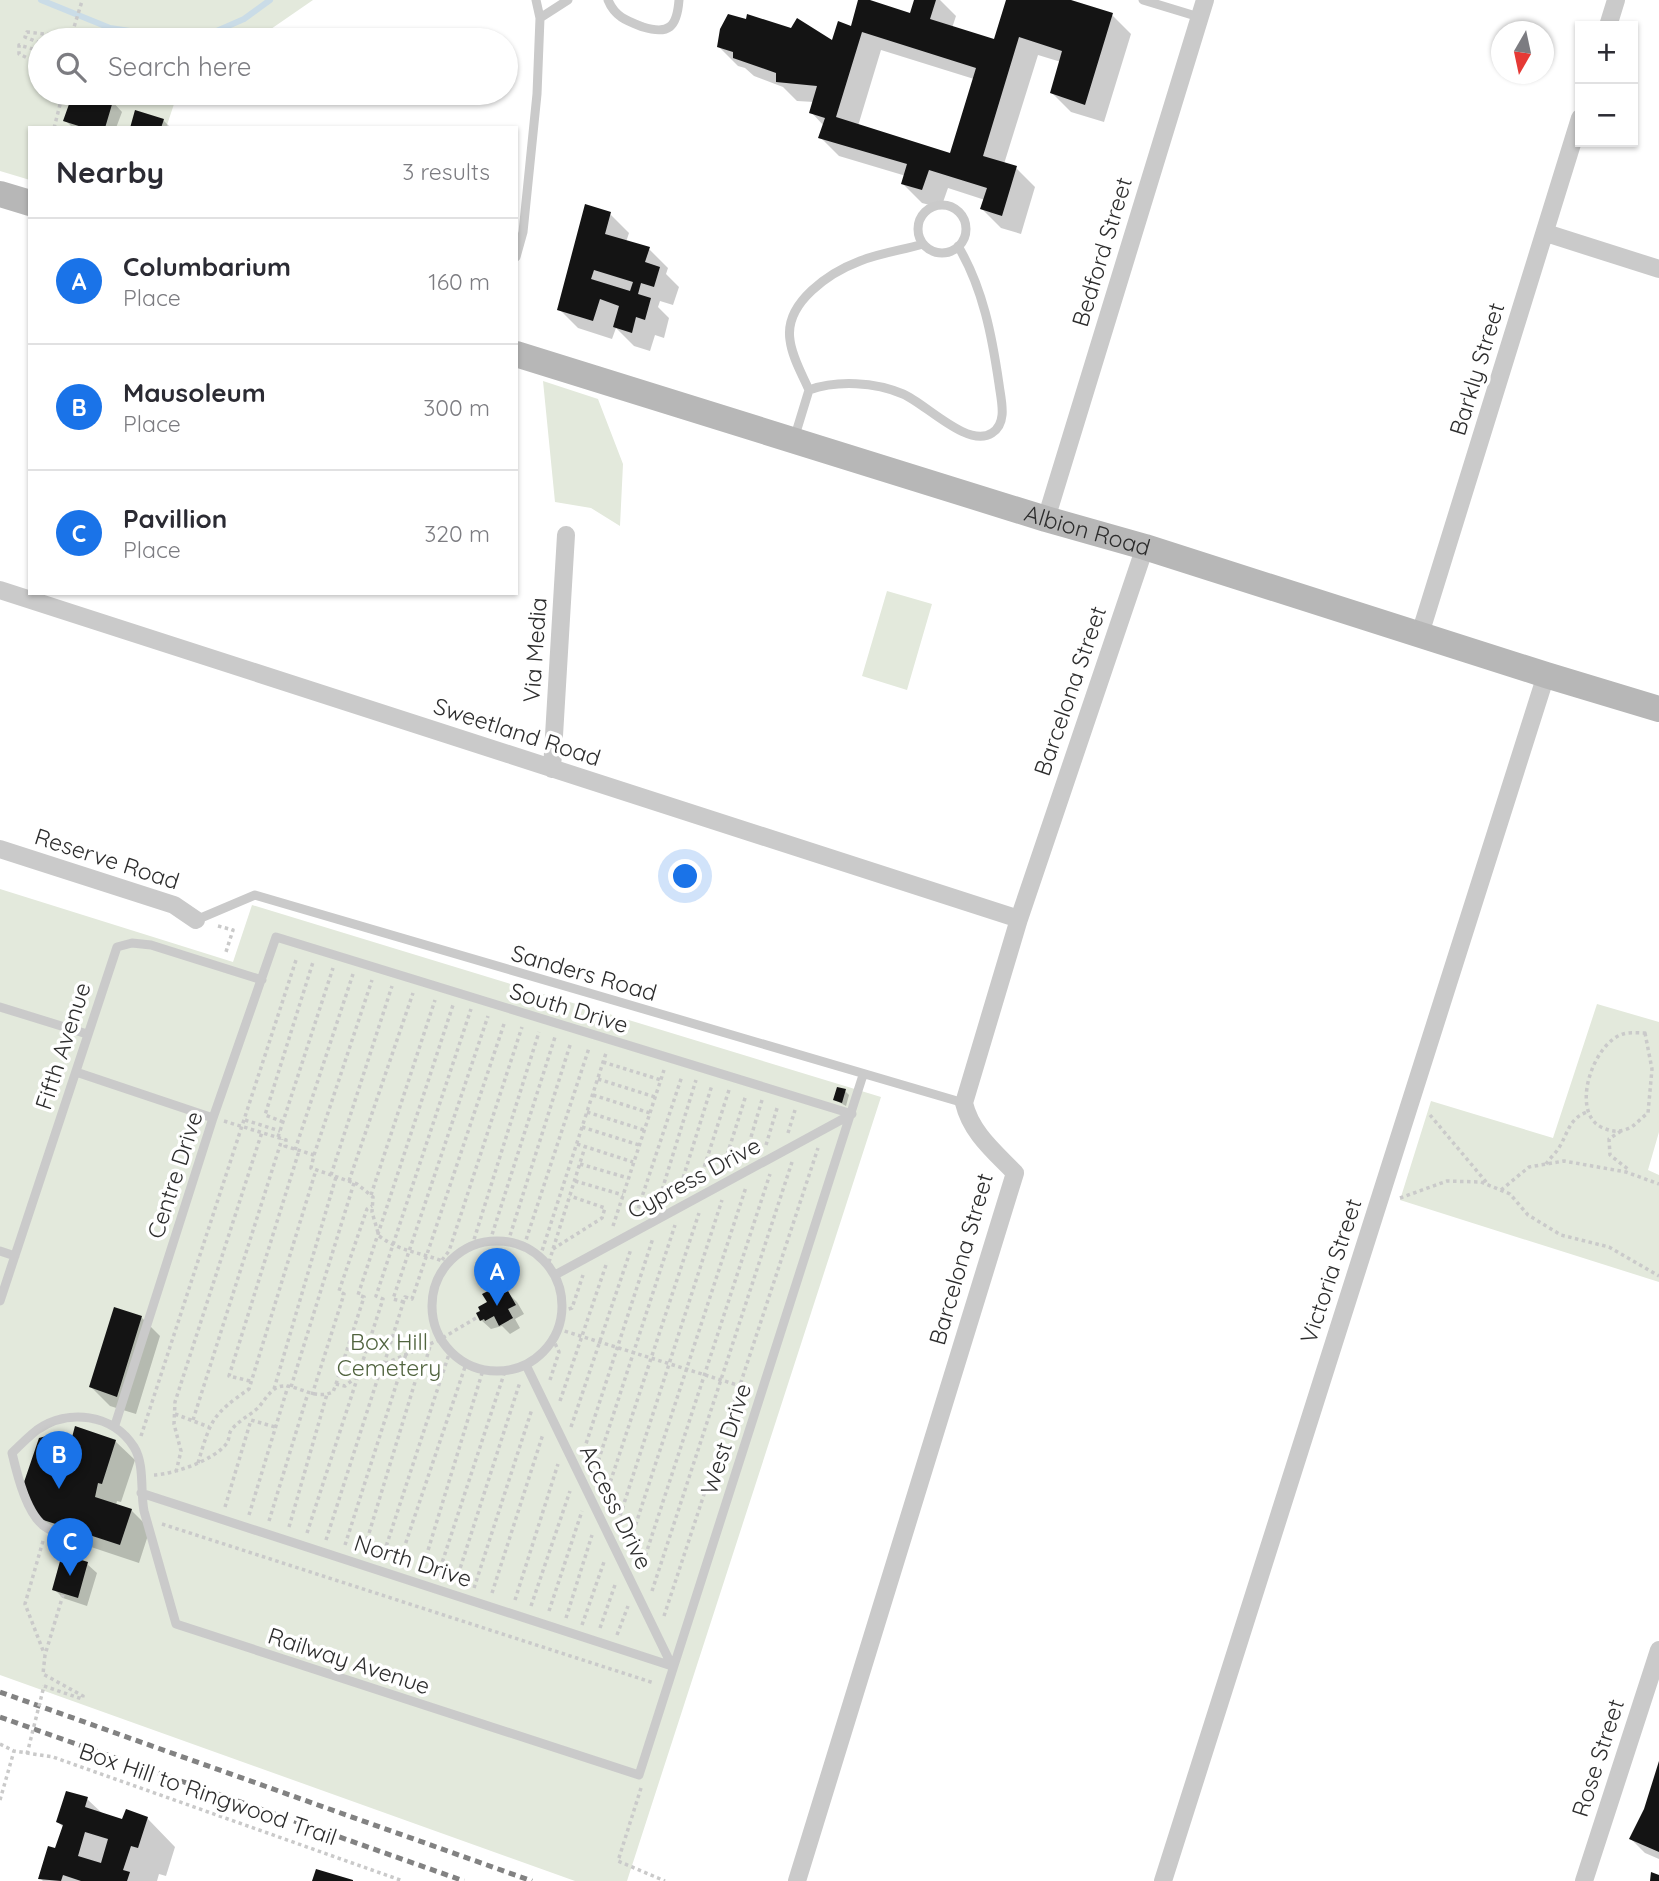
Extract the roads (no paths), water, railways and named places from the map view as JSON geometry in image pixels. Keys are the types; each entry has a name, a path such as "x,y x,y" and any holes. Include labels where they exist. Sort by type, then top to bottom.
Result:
{"street":[{"name":"Bedford Street","path":"1046,519 1205,0"},
{"path":"1610,21 1616,0"},
{"name":"Barkly Street","path":"1420,634 1575,135"},
{"path":"0,194 28,202"},
{"path":"1546,233 1659,269"},
{"name":"Albion Road","path":"518,355 1046,519 1145,547 1659,709"},
{"name":"Via Media","path":"552,769 566,535"},
{"name":"Barcelona Street","path":"797,1881 1015,1173 975,1130 968,1119 964,1103 1018,919 1145,547"},
{"name":"Sweetland Road","path":"0,590 1018,919"},
{"name":"Victoria Street","path":"1163,1881 1546,675"},
{"name":"Reserve Road","path":"0,849 174,905 196,920"},
{"name":"Rose Street","path":"1584,1881 1659,1650"}],"lane":[{"path":"518,250 523,232 537,94 540,18 536,0"},
{"path":"540,18 568,0"},
{"path":"608,0 612,9 624,20 659,32 668,29 675,21 679,0"},
{"path":"1143,0 1199,18"},
{"path":"943,205 951,207 962,217 965,232 958,246 944,253 929,249 923,244 919,237 919,222 928,209 943,205"},
{"path":"794,441 809,390 789,337 799,303 836,273 861,260 923,244"},
{"path":"809,390 825,384 886,388 905,395 971,436 984,438 995,431 1002,420 1002,406 995,357 972,269 958,246"},
{"name":"Sanders Road","path":"196,920 255,895 964,1103"},
{"name":"South Drive","path":"276,937 852,1114"},
{"name":"Centre Drive","path":"115,1425 213,1118 276,937"},
{"name":"Fifth Avenue","path":"0,1301 117,947 132,943 152,945 262,980"},
{"path":"0,1007 88,1034"},
{"path":"76,1072 213,1118"},
{"name":"West Drive","path":"639,1775 863,1075"},
{"name":"Cypress Drive","path":"555,1275 852,1114"},
{"path":"490,1241 524,1246 548,1266 555,1275 562,1295 562,1311 553,1339 543,1353 526,1365 505,1371 482,1370 466,1364 435,1341 432,1292 444,1261 463,1249 490,1241"},
{"path":"0,1251 15,1256"},
{"name":"Access Drive","path":"526,1365 673,1666"},
{"path":"12,1453 38,1429 62,1419 86,1417 115,1425"},
{"name":"Railway Avenue","path":"115,1425 135,1448 142,1476 141,1493 146,1519 176,1624 639,1775"},
{"path":"0,1449 12,1453"},
{"path":"12,1453 19,1482 37,1520 47,1529 84,1541"},
{"name":"North Drive","path":"141,1493 673,1666"}],"waterway":[{"path":"41,0 110,28"},
{"path":"223,28 244,19 270,0"}],"railway":[{"path":"0,1692 532,1881"},
{"path":"0,1717 464,1881"}],"place":[{"name":"Columbarium","path":"497,1306"},
{"name":"Mausoleum","path":"59,1489"},
{"name":"Pavillion","path":"70,1576"}],"park label":[{"name":"Box Hill Cemetery","path":"389,1355"}]}
